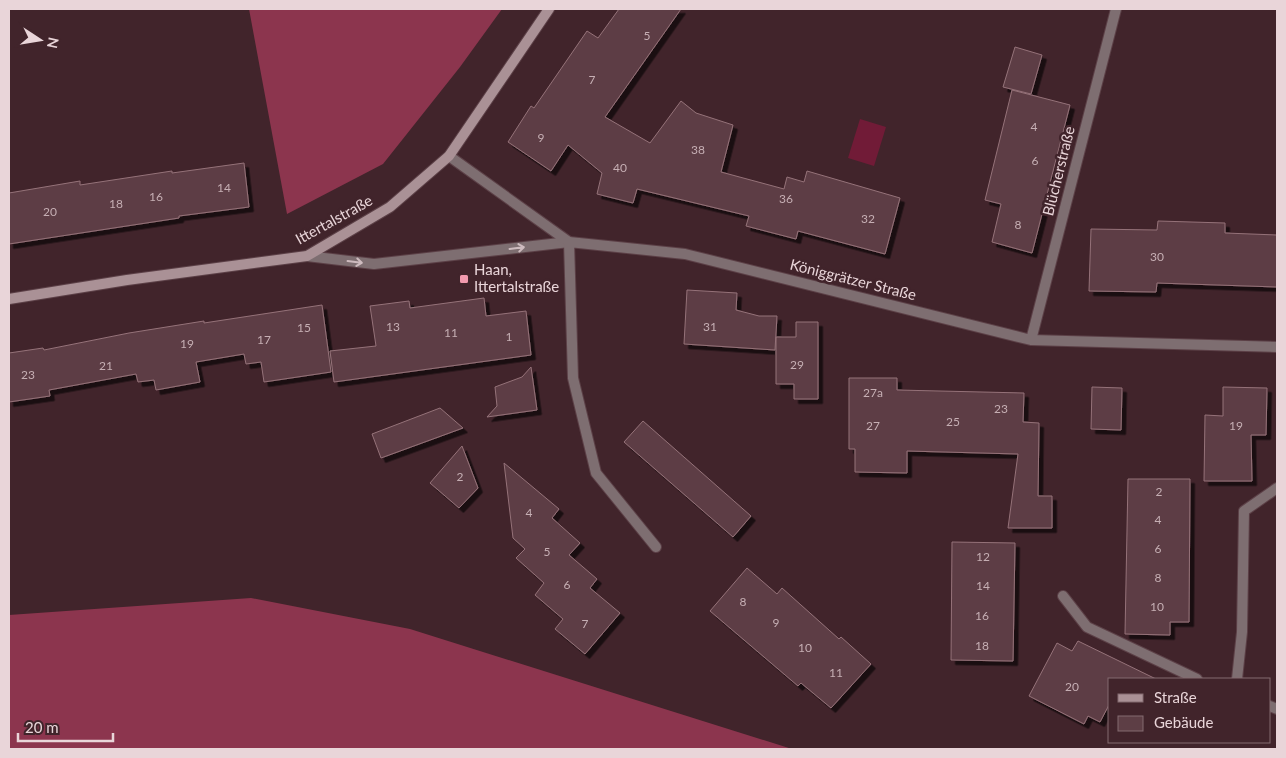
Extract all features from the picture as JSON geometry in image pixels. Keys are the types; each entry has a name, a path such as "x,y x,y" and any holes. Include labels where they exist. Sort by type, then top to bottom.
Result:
{"main road":[{"name":"Ittertalstraße","path":"9,299 127,280 307,256 390,206 449,156 549,9"}],"street":[{"name":"Blücherstraße","path":"1030,340 1116,9"},
{"name":"Königgrätzer Straße","path":"449,156 569,242 685,254 1030,340 1277,347"},
{"path":"307,256 374,264 569,242 573,378 596,473 656,547"},
{"path":"1237,678 1242,632 1244,511 1277,488"},
{"path":"1063,596 1087,627 1195,678"}],"shaded area":[{"path":"249,9 502,9 460,67 383,164 287,214"},
{"path":"860,119 886,127 874,166 848,158"},
{"path":"251,598 410,629 792,749 9,749 9,615"}],"building":[{"path":"619,9 681,9 605,117 650,143 681,101 696,113 733,125 721,172 784,189 787,177 804,182 807,171 900,198 885,254 798,231 796,239 746,226 749,216 637,189 633,203 597,194 602,173 568,145 551,171 508,142 531,106 534,108 587,31 598,38"},
{"path":"1015,47 1042,55 1031,94 1003,87"},
{"path":"1012,90 1070,105 1032,253 992,242 1001,204 985,200"},
{"path":"244,163 249,207 179,216 179,218 9,244 9,193 80,181 80,185 172,171 172,173"},
{"path":"1158,221 1225,223 1225,233 1277,235 1277,287 1157,283 1156,292 1089,291 1091,229 1157,230"},
{"path":"687,290 737,293 736,310 759,316 777,316 775,350 684,344"},
{"path":"484,298 486,316 526,311 531,355 334,382 330,351 376,346 370,306 409,301 410,308"},
{"path":"322,305 331,372 264,382 261,362 246,364 244,354 196,362 200,382 156,390 154,380 138,382 136,374 49,390 50,396 9,402 9,353 43,348 44,350 129,333"},
{"path":"796,322 818,322 818,399 794,399 794,384 776,384 776,337 796,337"},
{"path":"531,367 537,410 487,417 497,406 495,387 522,377"},
{"path":"849,378 897,378 897,390 1024,393 1023,422 1039,423 1038,496 1052,496 1052,528 1008,528 1018,454 907,451 907,473 855,472 855,449 849,449"},
{"path":"1092,387 1122,388 1121,430 1091,429"},
{"path":"1223,387 1267,388 1266,435 1251,435 1252,481 1204,481 1205,415 1223,416"},
{"path":"440,408 463,428 381,458 372,434"},
{"path":"643,421 751,516 733,537 624,442"},
{"path":"462,446 478,488 459,508 430,483"},
{"path":"504,463 559,509 552,518 580,543 569,555 597,579 590,588 620,613 585,654 555,629 563,619 535,595 544,583 516,558 525,549 513,538"},
{"path":"1128,479 1190,479 1189,622 1170,622 1170,635 1125,634"},
{"path":"952,542 1015,543 1013,661 951,660"},
{"path":"747,568 777,594 782,588 839,639 841,637 871,664 831,708 801,683 798,686 710,611"},
{"path":"1078,641 1154,678 1108,678 1108,707 1100,722 1088,716 1084,724 1029,696 1057,643 1072,651"}],"place":[{"name":"Haan, Ittertalstraße","path":"464,279"}]}
